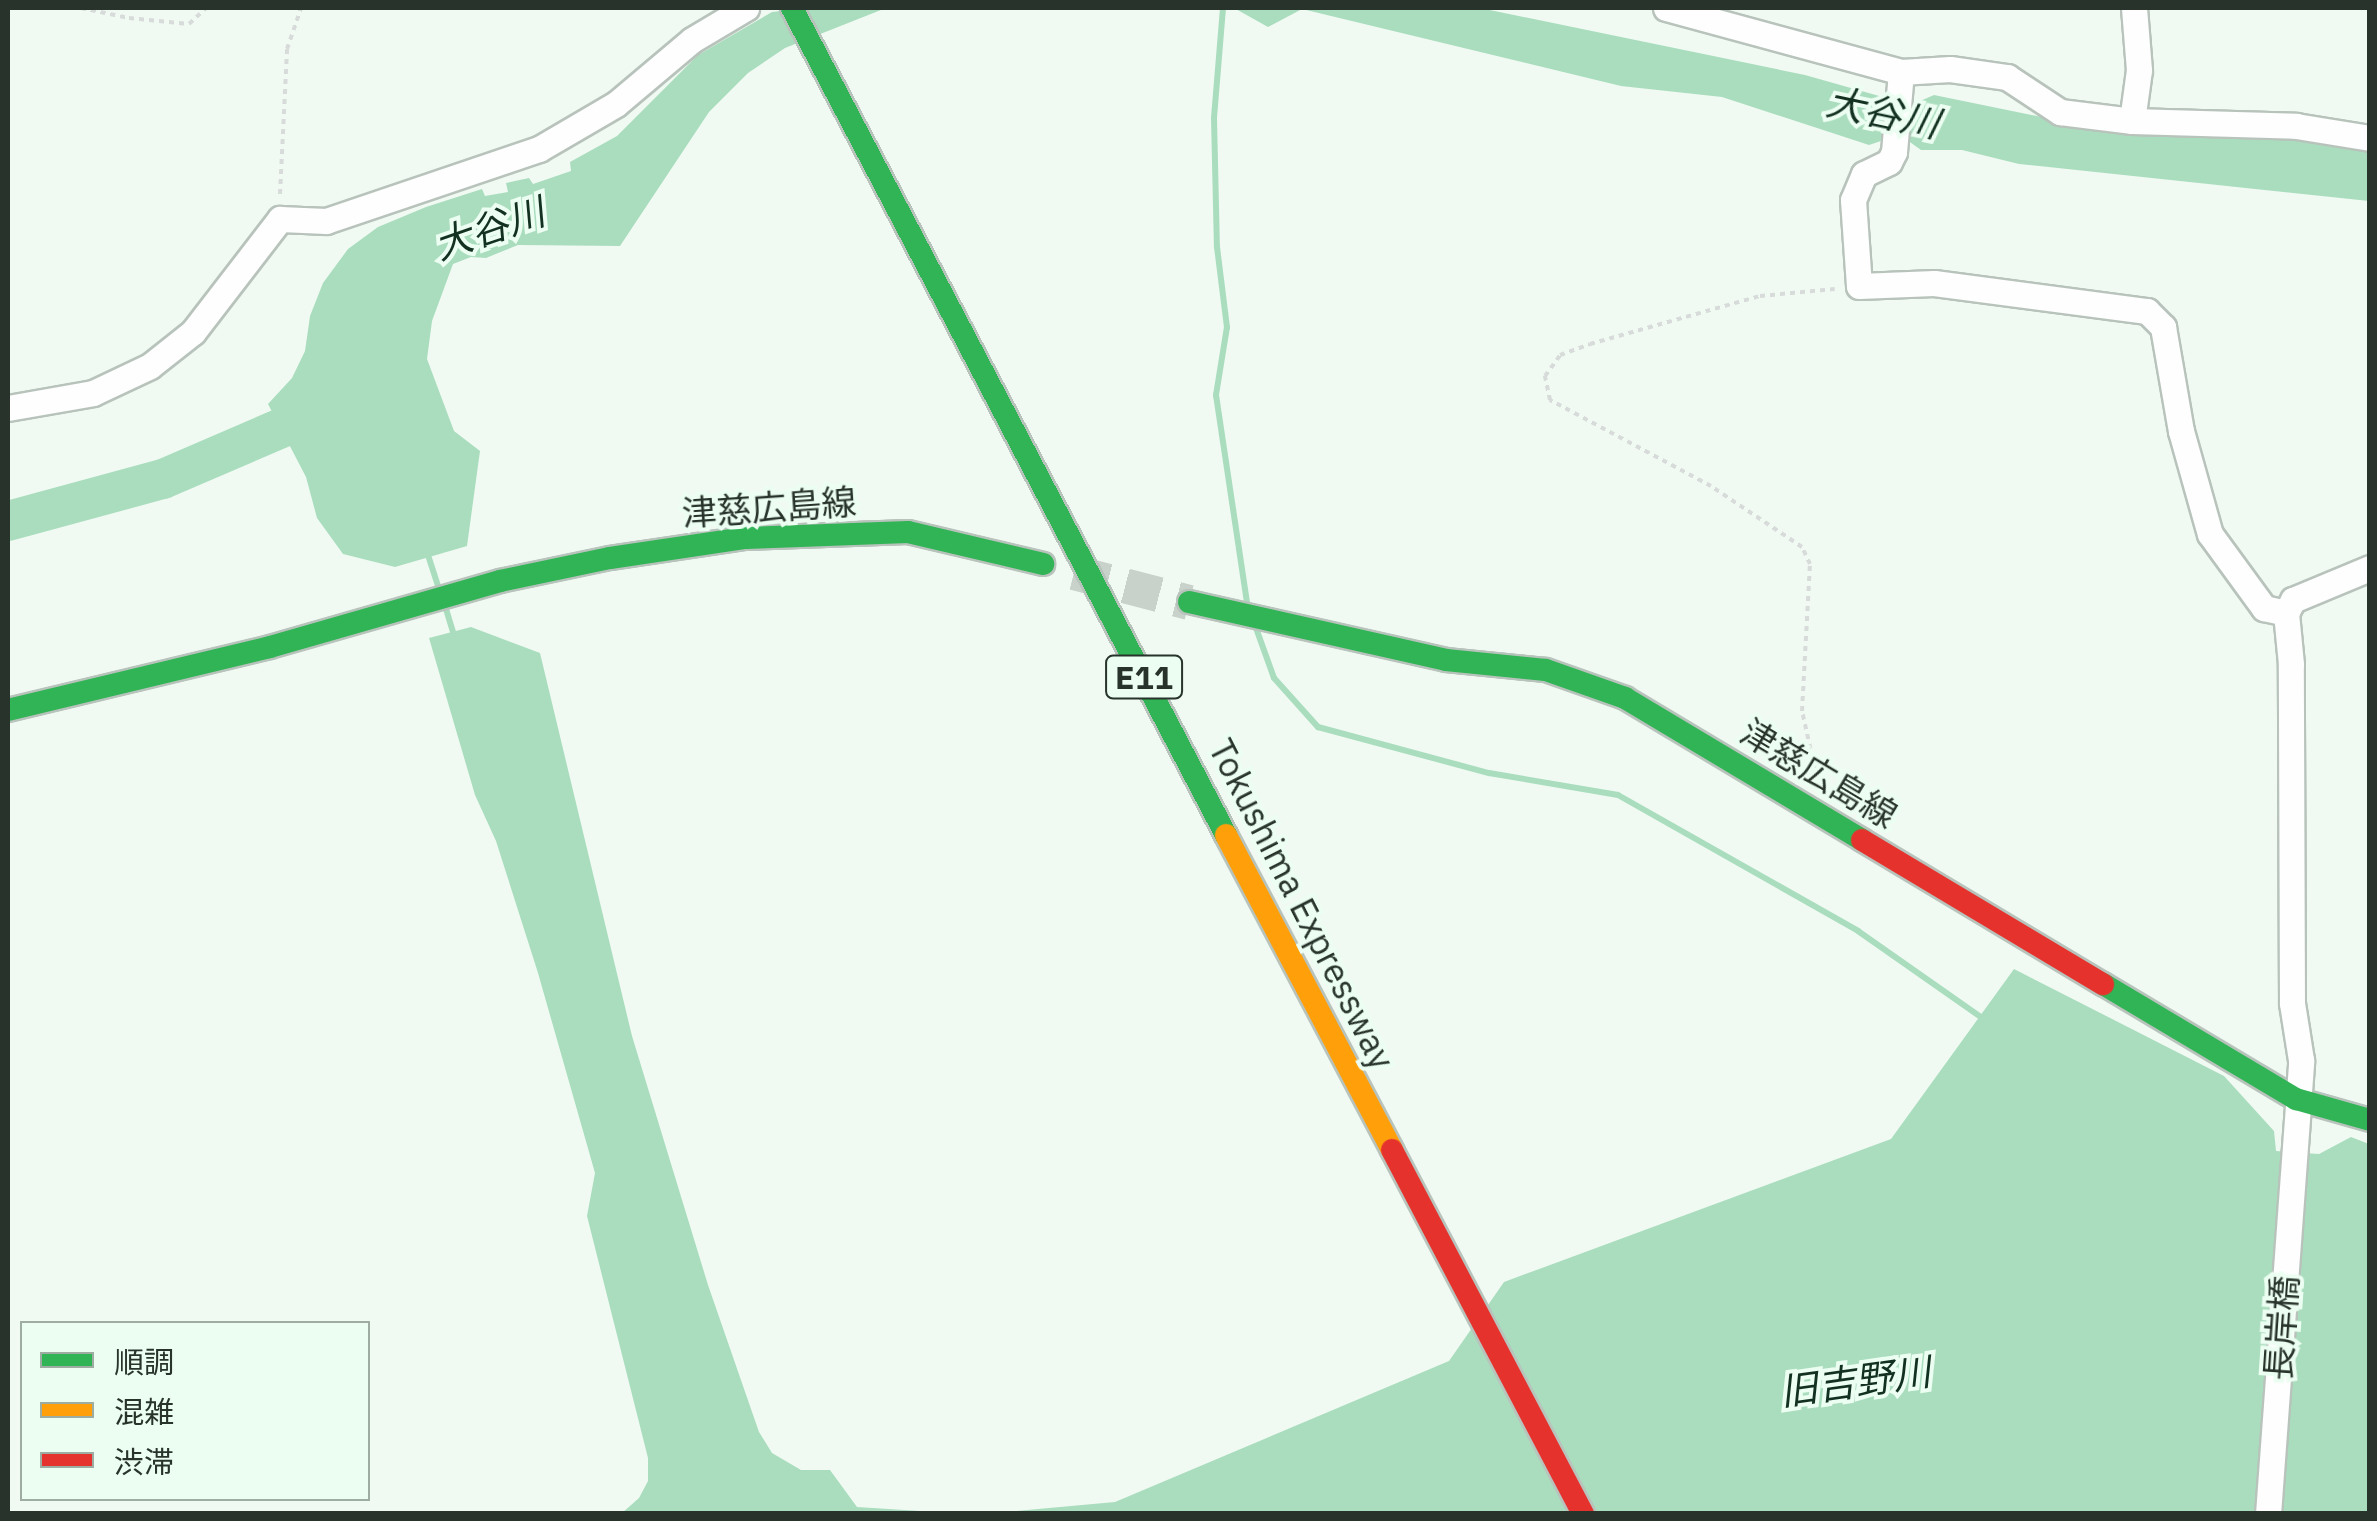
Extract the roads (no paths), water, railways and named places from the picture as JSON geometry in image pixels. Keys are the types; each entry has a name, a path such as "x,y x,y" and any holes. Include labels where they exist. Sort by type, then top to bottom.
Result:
{"main road":[{"name":"Tokushima Expressway","path":"792,8 1224,826 1422,1214 1583,1514"},
{"name":"津慈広島線","path":"8,710 270,647 500,581 610,558 746,538 908,532 1043,564"},
{"name":"津慈広島線","path":"1189,602 1446,660 1546,670 1625,698 2296,1100 2370,1120"}],"street":[{"path":"8,408 93,393 150,366 194,332 280,218 326,221 539,148 616,104 692,40 746,8"},
{"path":"1666,8 1900,84 1950,69 2007,77 2060,112 2132,120 2296,126 2370,138"},
{"path":"2132,120 2139,70 2134,8"},
{"path":"1900,84 1894,152 1889,162 1864,174 1853,200 1859,286 1934,283 2147,311 2163,327 2182,430 2210,534 2264,608 2286,614 2293,600 2370,568"},
{"name":"長岸橋","path":"2268,1514 2300,1060 2292,1003 2291,664 2286,614"}],"water":[{"path":"886,8 785,48 748,73 709,112 620,246 518,245 486,258 471,257 453,264 432,321 427,359 454,431 480,451 467,546 395,567 343,554 317,518 306,477 268,404 292,378 305,351 310,316 323,283 348,249 378,227 426,207 482,189 485,196 508,192 506,183 529,178 533,184 571,171 570,162 617,136 698,55 772,12"},
{"path":"1234,8 1480,8 1805,75 1911,105 1934,95 2091,127 2284,139 2369,151 2369,201 2019,164 1962,150 1921,150 1907,140 1887,139 1869,145 1722,97 1621,86 1302,9 1268,27"},
{"path":"471,627 540,653 632,1036 708,1285 759,1432 772,1453 801,1470 830,1470 857,1507 952,1513 622,1513 639,1498 648,1481 648,1458 587,1216 595,1173 538,973 496,841 475,795 429,638"},
{"name":"旧吉野川","path":"2014,969 2224,1076 2274,1131 2276,1151 2319,1154 2351,1137 2369,1144 2369,1513 984,1514 1115,1502 1449,1361 1504,1282 1891,1139"}],"waterway":[{"path":"1223,8 1214,118 1217,247 1227,327 1216,395 1247,602"},
{"name":"大谷川","path":"8,521 163,479 328,408"},
{"path":"427,552 439,588"},
{"path":"446,609 454,636"},
{"path":"1256,628 1274,678 1318,727 1489,773 1618,795 1858,931 1985,1020"}],"tunnel":[{"path":"1074,572 1189,602"}]}
